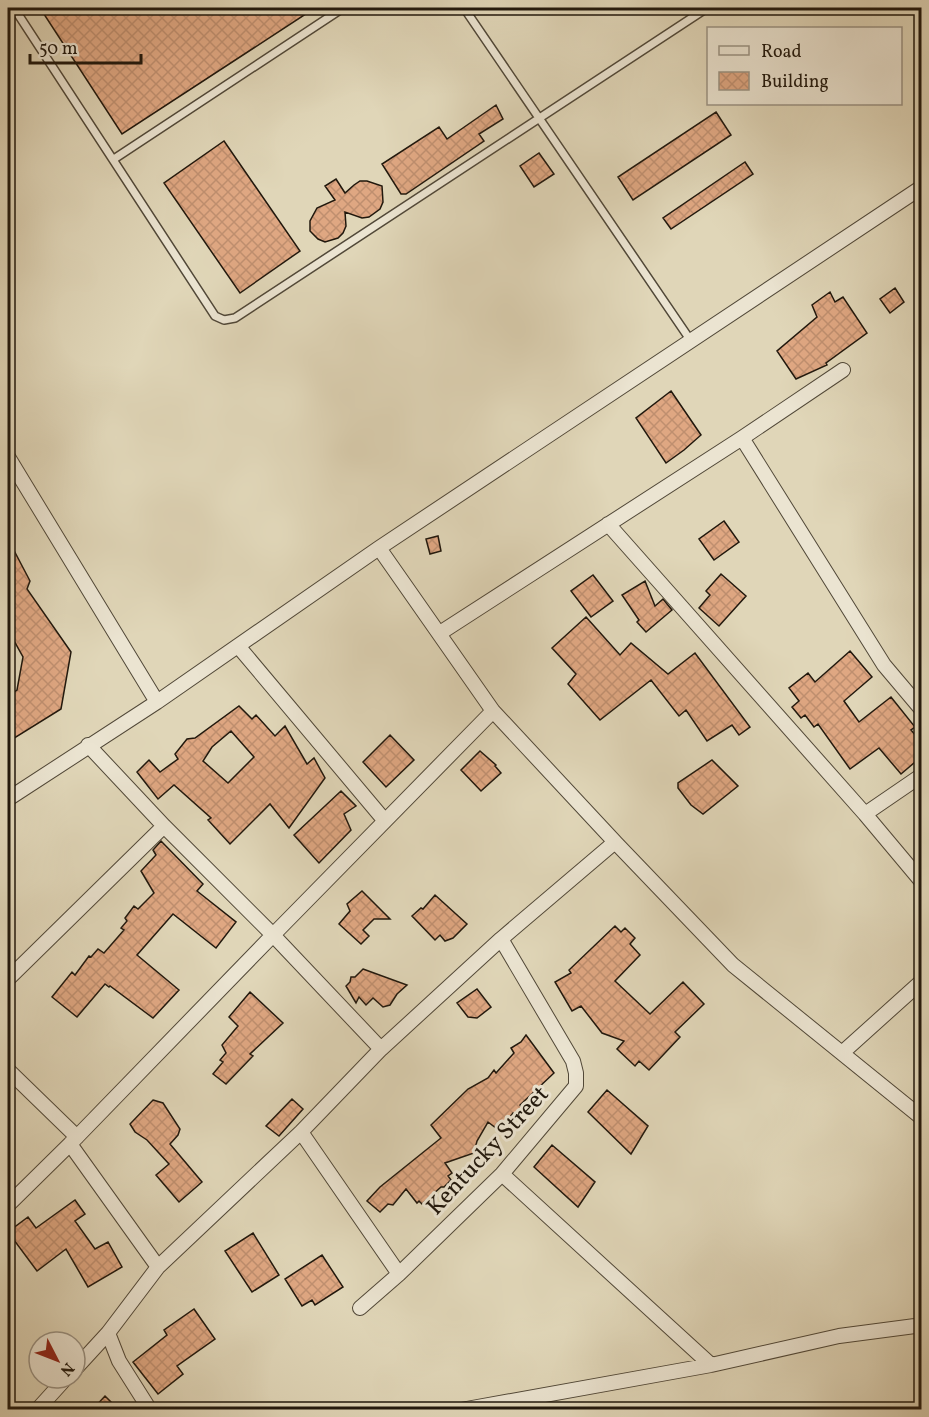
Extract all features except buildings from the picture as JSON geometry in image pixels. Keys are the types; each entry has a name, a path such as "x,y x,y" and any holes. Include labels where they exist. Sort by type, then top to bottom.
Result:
{"street":[{"path":"8,799 157,702 379,548 921,187"},
{"path":"440,633 843,370"},
{"path":"742,438 878,657 921,710"},
{"path":"8,457 157,702"},
{"path":"608,524 865,814 921,882"},
{"path":"379,548 493,711 615,842 733,965 921,1118"},
{"path":"238,646 385,821"},
{"path":"8,1204 73,1141 493,711"},
{"path":"88,745 381,1049"},
{"path":"865,814 921,775"},
{"path":"8,980 164,826"},
{"path":"87,1356 108,1333 158,1268 381,1049 501,939 615,842"},
{"name":"Kentucky Street","path":"360,1308 399,1274 502,1174 576,1086 573,1060 501,939"},
{"path":"842,1053 921,981"},
{"path":"8,1070 73,1141 158,1268"},
{"path":"300,1131 399,1274"},
{"path":"502,1174 711,1365"},
{"path":"461,1410 528,1404 839,1336 921,1324"},
{"path":"108,1333 119,1361 150,1410"},
{"path":"38,1410 56,1390"}],"lane":[{"path":"14,8 215,316 224,320 235,318 707,8"},
{"path":"114,159 344,8"},
{"path":"464,8 691,341"}]}
